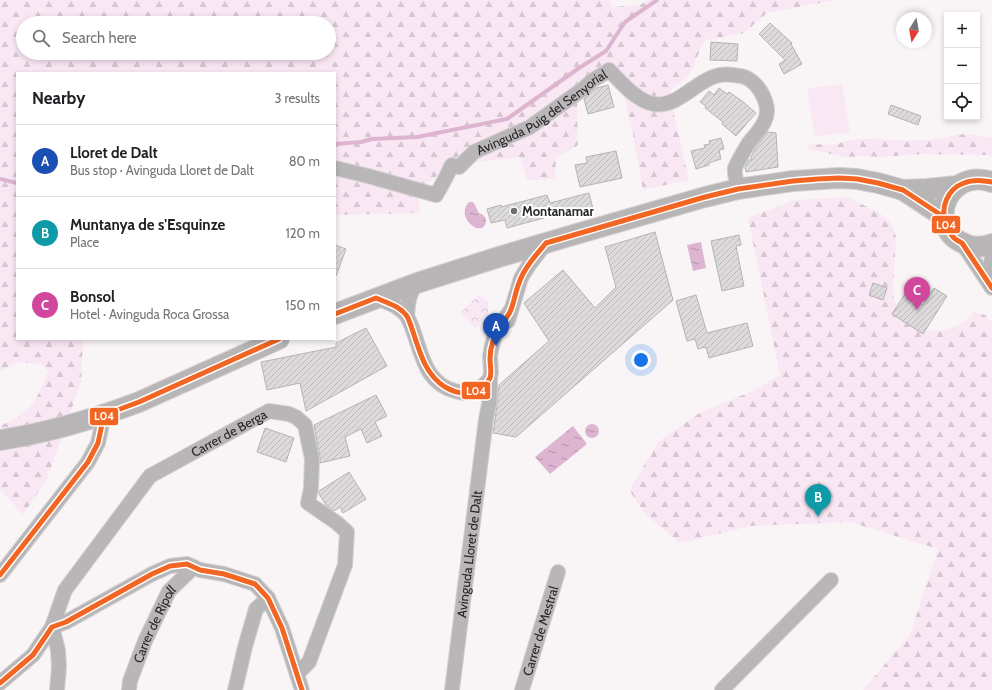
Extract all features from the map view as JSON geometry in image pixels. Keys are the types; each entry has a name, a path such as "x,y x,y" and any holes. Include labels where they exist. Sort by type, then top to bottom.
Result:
{"main road":[{"path":"336,314 417,283 502,256 705,197 738,189 793,181 839,178 857,179 903,190 944,217"},
{"path":"992,182 977,179 963,182 957,186 947,198 944,217 948,231 954,238 962,243 973,247 981,247 992,244"},
{"path":"903,190 957,186"},
{"path":"0,440 55,429 104,415 140,402 277,340"}],"street":[{"name":"Avinguda Puig del Senyorial","path":"336,168 436,195 452,165 459,167 474,152 530,127 593,80 609,70 641,100 656,105 665,104 674,100 706,80 727,74 743,77 751,81 762,93 767,106 767,114 764,122 747,146 735,169 738,189"},
{"name":"Avinguda Lloret de Dalt","path":"466,394 473,393 481,389 497,363 510,311 521,278 546,243"},
{"path":"962,243 992,288"},
{"path":"502,256 514,262 518,268 521,278"},
{"path":"992,257 989,278 992,288"},
{"path":"407,316 411,293 417,283"},
{"path":"376,298 393,305 404,312 407,316 422,359 431,376 450,390 466,394 471,397 480,405 486,419"},
{"name":"Avinguda Lloret de Dalt","path":"452,690 489,404 490,375"},
{"name":"Carrer de Berga","path":"52,627 65,590 150,476 269,411 289,414 296,417 305,425 308,436 312,459 311,488 308,503 346,532 344,566 309,662 297,674"},
{"path":"0,574 88,462 98,443 104,415"},
{"path":"0,683 33,655 52,627 66,622 152,574 170,566 187,564 200,570 224,574 255,584 268,598 282,628 302,690"},
{"name":"Carrer de Ripoll","path":"129,690 130,681 144,641 169,591 194,567"},
{"name":"Carrer de Mestral","path":"522,690 558,572"},
{"path":"722,690 831,580"},
{"path":"235,690 256,609 268,598"},
{"path":"52,627 58,650 59,667 57,690"}],"green space":[{"path":"0,0 611,0 612,7 640,5 648,0 836,0 767,13 744,33 704,41 690,74 669,92 689,180 643,190 632,129 622,88 609,78 577,97 578,145 556,158 555,179 527,180 520,157 452,165 418,190 420,213 336,215 336,72 16,72 16,340 83,340 81,382 47,479 23,515 0,489 0,426 19,416 31,406 44,383 48,372 42,364 21,362 11,365 0,372"},
{"path":"842,84 850,132 815,137 807,89"},
{"path":"964,134 992,138 992,155 923,154 879,157 844,157 805,148 813,144 831,145 858,139 907,141 935,139"},
{"path":"847,197 876,211 885,217 892,225 896,237 893,291 899,312 923,330 936,331 948,329 967,320 974,312 985,315 992,322 992,690 863,690 910,635 938,549 850,522 751,526 680,543 646,515 629,490 659,441 701,412 753,391 780,375 748,218 794,200"},
{"path":"479,295 488,302 488,314 475,328 460,313"}],"water":[{"path":"469,202 473,202 475,204 479,213 485,218 486,222 484,227 475,227 467,220 465,208"},
{"path":"701,242 706,268 693,271 687,245"},
{"path":"589,424 595,424 599,428 599,434 595,438 589,438 585,434 585,428"},
{"path":"573,426 587,444 550,474 535,457"}],"building":[{"path":"770,23 792,43 791,44 802,64 784,74 779,64 785,60 759,34"},
{"path":"711,42 738,44 737,61 710,60"},
{"path":"608,85 614,107 588,114 584,99 597,88"},
{"path":"719,88 727,94 729,92 756,113 736,136 722,124 723,122 705,108 706,106 700,102 709,91 714,95"},
{"path":"891,105 921,116 918,125 888,114"},
{"path":"768,132 776,133 778,167 746,172 745,167 748,160 751,160 755,149"},
{"path":"721,138 724,149 719,150 721,159 696,169 691,151 705,148 704,145 710,144 709,141"},
{"path":"616,151 622,178 580,187 575,165 587,163 586,157"},
{"path":"589,193 593,209 567,216 566,212 507,228 505,220 491,223 487,209 501,205 501,207 547,195 550,203"},
{"path":"655,232 673,300 516,437 493,433 499,385 549,341 524,303 563,270 595,308 616,287 605,247"},
{"path":"739,235 741,245 736,246 744,286 722,291 711,241"},
{"path":"336,245 346,249 336,276"},
{"path":"873,283 887,288 883,300 869,295"},
{"path":"934,288 947,296 923,334 892,314 905,294 923,305"},
{"path":"696,295 707,333 747,323 753,346 709,358 706,347 698,349 695,339 687,341 676,301"},
{"path":"366,328 387,366 306,411 300,383 267,390 261,362 336,347 336,343"},
{"path":"376,395 387,416 375,422 382,436 367,443 361,429 345,437 350,456 320,463 314,425"},
{"path":"265,428 294,438 286,462 257,452"},
{"path":"349,472 366,499 343,513 340,507 334,511 326,505 319,494 319,491"}],"waterway":[{"path":"336,144 361,142 372,139 417,137 507,119 579,68 606,51 625,22 657,0"},
{"path":"0,179 16,183"}],"transit line":[{"name":"L04","path":"336,314 376,298 398,308 408,318 421,356 430,373 445,387 459,393 468,393 481,388 490,378 490,353 494,337 510,312 521,277 546,243 705,197 738,189 818,179 857,179 903,190 944,217"},
{"name":"L04","path":"992,182 974,180 958,186 949,194 946,200 944,212 944,218 950,233 955,239 962,243 992,288"},
{"name":"L04","path":"0,575 88,462 98,443 104,415 139,402 277,340"},
{"name":"L04","path":"0,683 33,655 52,627 66,622 152,574 170,566 187,564 200,570 224,574 255,584 268,598 282,628 302,690"}],"place":[{"name":"Montanamar","path":"514,211"},
{"name":"Bonsol","path":"917,310"},
{"name":"Lloret de Dalt","path":"496,346"},
{"name":"Muntanya de s'Esquinze","path":"818,517"}]}
